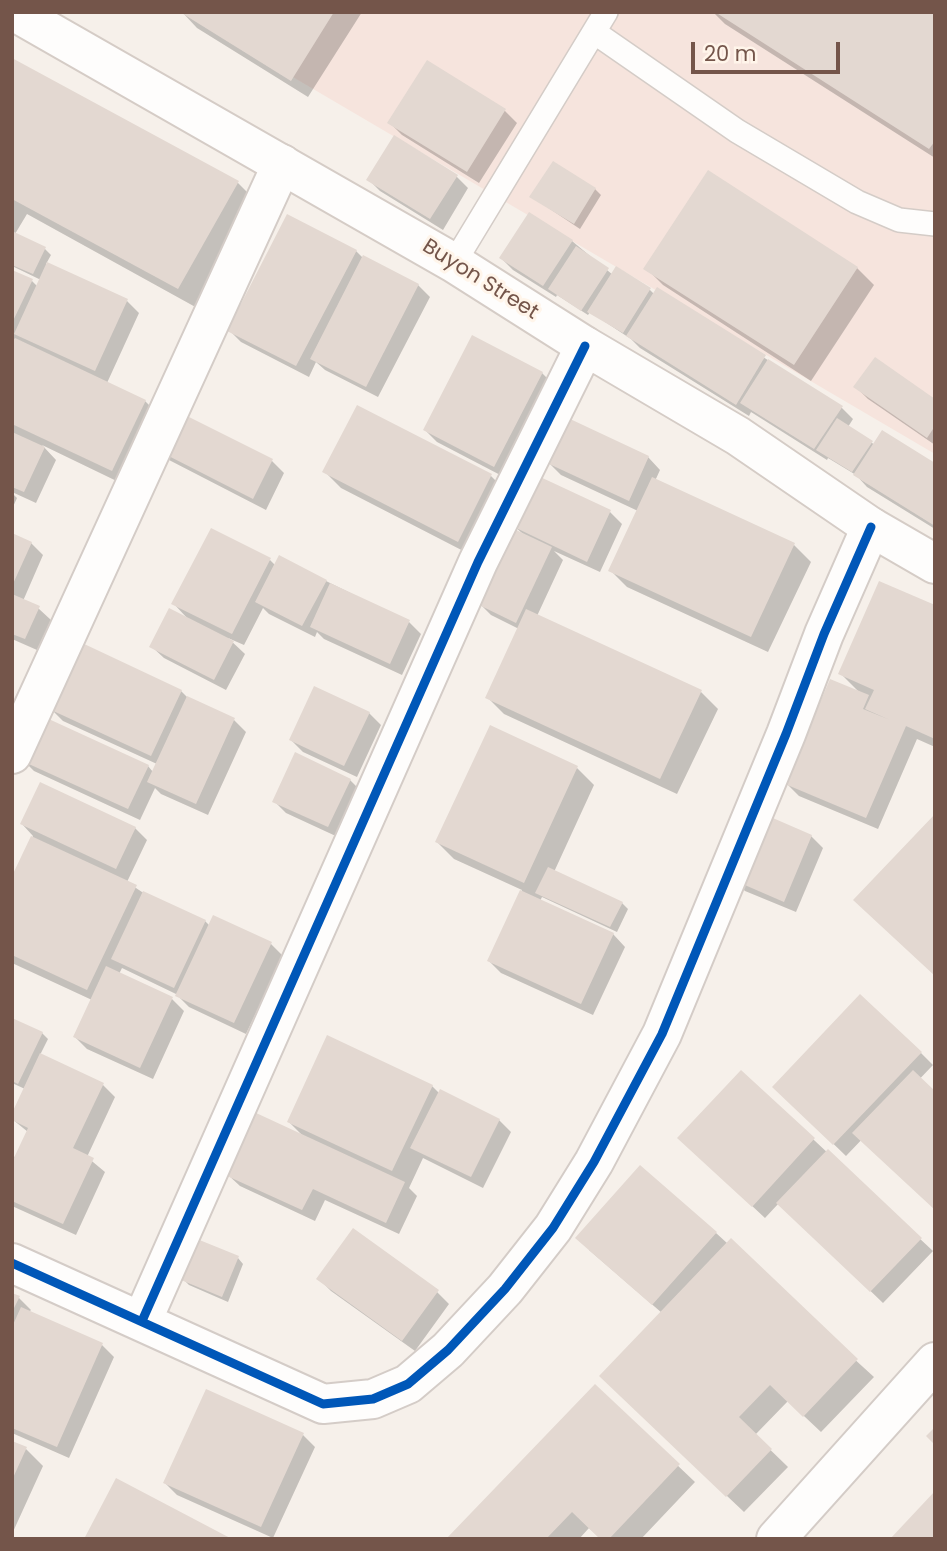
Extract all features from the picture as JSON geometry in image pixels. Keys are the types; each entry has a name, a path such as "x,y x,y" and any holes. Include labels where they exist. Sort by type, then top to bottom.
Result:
{"street":[{"name":"Buyon Street","path":"15,12 454,263 585,346 738,436 871,527 935,564"},
{"path":"12,754 282,164"},
{"path":"142,1321 478,562 585,346"},
{"path":"12,1263 323,1404 373,1399 408,1384 449,1350 505,1289 553,1228 594,1162 662,1034 786,734 824,634 871,527"},
{"path":"776,1539 935,1362"}],"lane":[{"path":"454,263 606,12"},
{"path":"594,32 737,131 857,202 899,220 935,224"}],"shaded area":[{"path":"182,12 935,12 935,454"}],"building":[{"path":"180,12 334,12 291,81"},
{"path":"715,12 935,12 935,141 929,149"},
{"path":"12,58 239,181 178,289 12,199"},
{"path":"427,60 506,109 467,172 387,123"},
{"path":"394,135 458,175 430,219 366,180"},
{"path":"553,161 596,188 574,224 529,197"},
{"path":"708,170 858,267 794,365 643,269"},
{"path":"529,212 573,240 543,286 499,258"},
{"path":"287,214 357,250 296,366 227,331"},
{"path":"12,231 46,247 33,274 12,265"},
{"path":"576,246 609,268 581,311 548,289"},
{"path":"363,255 419,284 366,387 310,359"},
{"path":"47,262 128,299 95,371 14,334"},
{"path":"616,266 651,288 623,333 587,312"},
{"path":"12,270 33,279 12,323"},
{"path":"657,287 766,355 736,405 626,336"},
{"path":"472,335 543,372 494,467 423,430"},
{"path":"15,338 146,400 112,471 12,424 12,343"},
{"path":"875,357 935,399 935,426 927,438 853,387"},
{"path":"768,359 843,406 814,449 740,403"},
{"path":"357,405 492,474 458,542 322,472"},
{"path":"175,410 273,459 253,499 155,449"},
{"path":"568,418 649,456 629,501 547,463"},
{"path":"837,418 873,441 852,472 816,450"},
{"path":"882,430 935,463 935,526 853,475"},
{"path":"12,432 45,447 24,492 12,487"},
{"path":"536,475 611,510 587,562 512,526"},
{"path":"652,477 795,543 751,637 608,571"},
{"path":"211,528 271,558 232,634 171,604"},
{"path":"512,528 552,547 516,623 477,604"},
{"path":"12,533 32,542 12,586"},
{"path":"279,555 327,580 302,626 255,602"},
{"path":"879,581 935,605 935,739 906,726 866,818 785,784 830,679 869,695 863,709 890,720 865,709 874,690 838,674"},
{"path":"330,583 410,620 390,664 310,627"},
{"path":"12,594 40,606 25,639 12,634"},
{"path":"169,608 234,641 214,680 149,647"},
{"path":"526,609 702,690 660,779 485,698"},
{"path":"80,642 182,690 151,756 49,709"},
{"path":"314,686 370,712 344,766 289,740"},
{"path":"187,696 235,718 196,804 147,782"},
{"path":"40,715 149,765 128,809 20,760"},
{"path":"490,725 578,766 524,883 435,842"},
{"path":"295,752 351,779 328,827 272,802"},
{"path":"40,782 136,827 116,869 20,824"},
{"path":"759,812 812,835 784,902 731,879"},
{"path":"935,814 935,976 853,900"},
{"path":"31,836 137,885 87,990 12,955 12,876"},
{"path":"548,867 623,902 610,927 535,893"},
{"path":"520,890 614,933 581,1004 487,961"},
{"path":"143,891 206,920 174,988 111,959"},
{"path":"213,915 272,942 234,1023 175,996"},
{"path":"106,966 173,997 140,1068 73,1037"},
{"path":"860,994 922,1052 833,1145 772,1087"},
{"path":"12,1018 43,1032 18,1084 12,1081"},
{"path":"327,1035 433,1085 392,1171 287,1122"},
{"path":"40,1053 104,1083 73,1148 94,1158 63,1224 12,1201 12,1162 28,1128 12,1120 12,1113"},
{"path":"741,1070 815,1138 752,1207 677,1138"},
{"path":"913,1070 935,1091 935,1210 852,1133"},
{"path":"440,1089 500,1119 471,1177 410,1148"},
{"path":"254,1112 405,1182 386,1223 313,1189 302,1210 225,1175"},
{"path":"828,1149 922,1238 870,1292 776,1203"},
{"path":"640,1165 717,1232 652,1305 575,1238"},
{"path":"353,1228 439,1290 402,1341 316,1279"},
{"path":"731,1238 858,1359 803,1417 770,1385 739,1417 772,1449 726,1497 599,1376"},
{"path":"197,1239 239,1256 222,1297 181,1280"},
{"path":"12,1293 20,1296 12,1312"},
{"path":"21,1307 103,1343 57,1447 12,1428 12,1327"},
{"path":"595,1384 680,1464 609,1539 600,1539 572,1512 546,1539 446,1539"},
{"path":"206,1389 304,1433 261,1527 163,1483"},
{"path":"935,1427 935,1445 926,1436"},
{"path":"12,1441 27,1447 12,1480"},
{"path":"116,1478 232,1539 84,1539"},
{"path":"935,1491 935,1539 890,1539"}],"cycle path":[{"path":"142,1321 478,562 585,346"},
{"path":"12,1263 323,1404 373,1399 408,1384 448,1350 505,1289 553,1228 594,1162 662,1034 786,734 824,634 871,527"}]}
